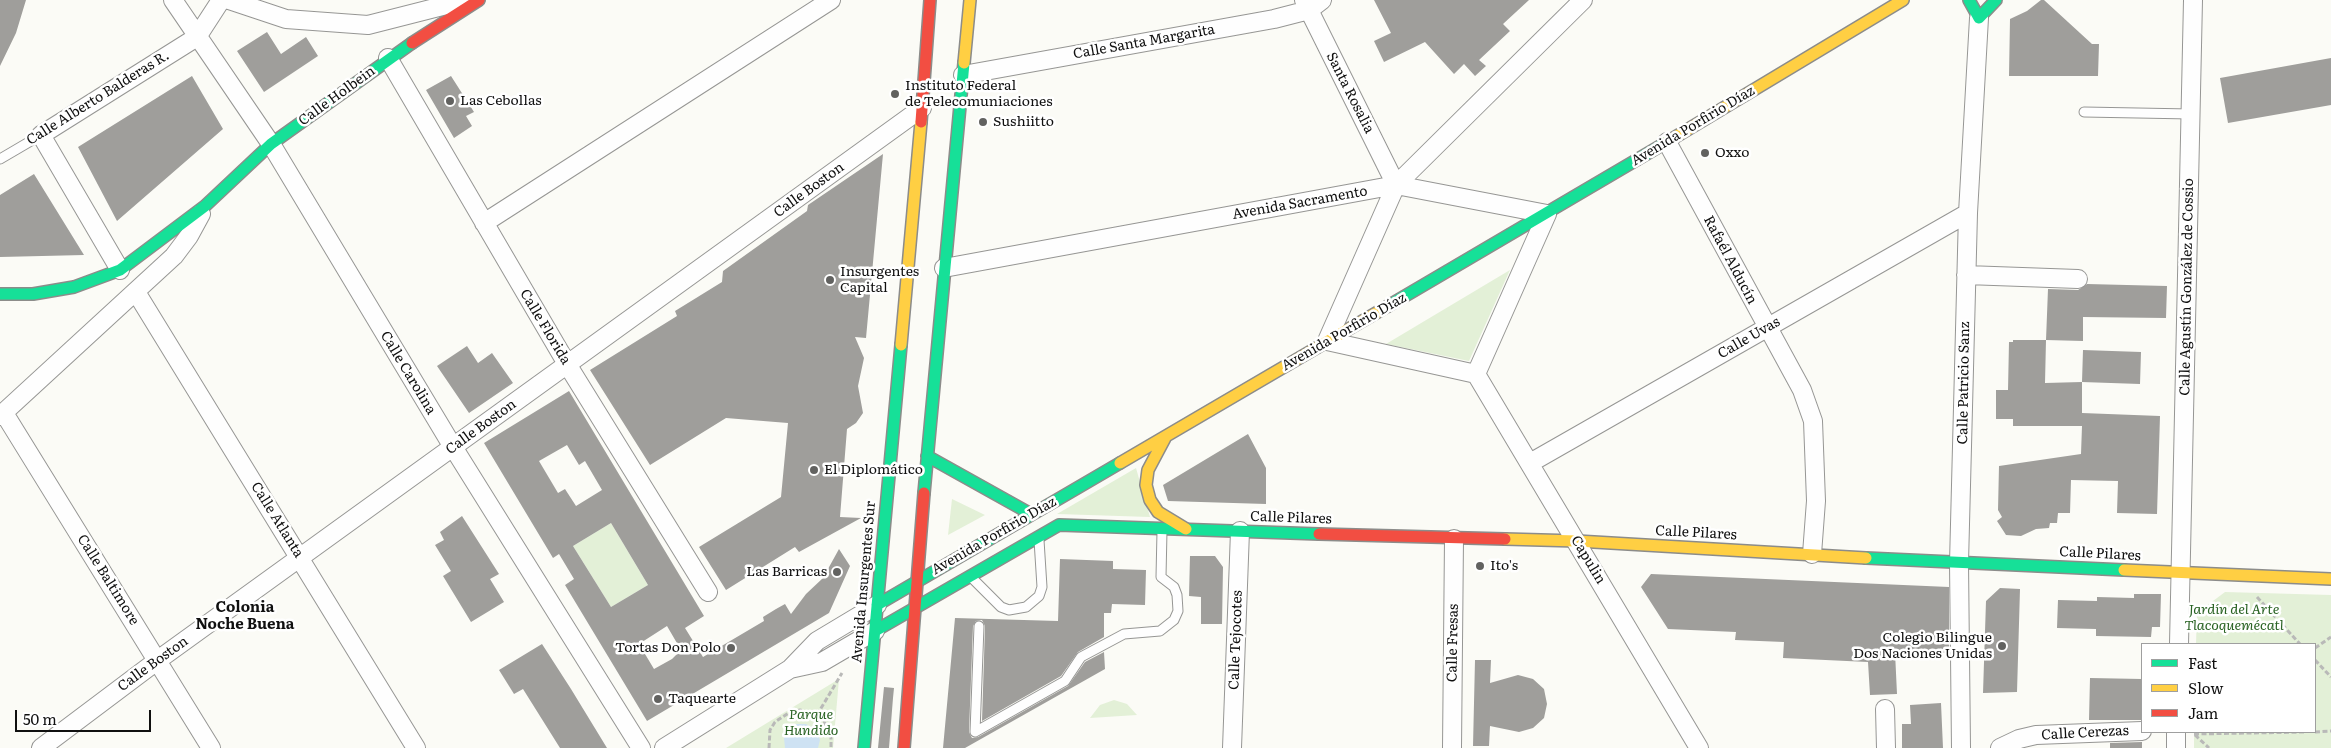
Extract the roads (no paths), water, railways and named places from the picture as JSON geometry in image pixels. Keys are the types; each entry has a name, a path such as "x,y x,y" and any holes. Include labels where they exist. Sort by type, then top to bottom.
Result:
{"street":[{"name":"Calle Carolina","path":"174,0 196,37 271,144 453,447 641,748"},
{"path":"196,37 221,0"},
{"path":"230,0 286,19 368,25 466,0"},
{"name":"Calle Holbein","path":"0,294 33,294 74,287 120,270 205,206 271,144 388,58 479,0"},
{"path":"484,223 831,0"},
{"name":"Avenida Insurgentes Sur","path":"864,748 876,631 930,0"},
{"path":"904,748 917,606 927,456 970,0"},
{"path":"1396,185 1547,214 1476,374 1327,340 1396,185 1584,0"},
{"name":"Avenida Porfirio Díaz","path":"664,748 790,669 817,641 1031,514 1165,438 1327,340 1547,214 1903,0"},
{"path":"1969,0 1977,10 1979,18"},
{"path":"1979,18 1996,0"},
{"name":"Calle Agustín González de Cossio","path":"2179,643 2193,0"},
{"name":"Calle Santa Margarita","path":"963,75 1274,19 1312,3"},
{"name":"Santa Rosalia","path":"1312,3 1396,185"},
{"name":"Calle Patricio Sanz","path":"1961,748 1959,563 1966,275 1979,18"},
{"name":"Calle Alberto Balderas R.","path":"41,135 196,37"},
{"name":"Calle Florida","path":"388,58 568,364 708,592"},
{"name":"Calle Boston","path":"41,748 158,660 922,108"},
{"path":"41,135 120,270"},
{"name":"Rafaél Alducín","path":"1667,142 1802,390 1813,421 1816,501 1812,554"},
{"name":"Avenida Sacramento","path":"944,268 1396,185"},
{"name":"Calle Holbein","path":"2,414 174,256 189,236 205,206"},
{"name":"Calle Uvas","path":"1530,464 1968,213"},
{"path":"1966,275 2078,279"},
{"name":"Calle Atlanta","path":"136,292 416,748"},
{"name":"Capulin","path":"1476,374 1699,748"},
{"name":"Calle Baltimore","path":"2,414 158,660 211,748"},
{"path":"1165,438 1148,470 1146,485 1150,500 1158,512 1188,530"},
{"path":"927,456 1031,514"},
{"name":"Avenida Porfirio Díaz","path":"790,669 822,662 1058,524"},
{"name":"Calle Pilares","path":"1058,524 1454,539 1577,541 1959,563 2331,579"},
{"name":"Calle Tejocotes","path":"1232,748 1240,531"},
{"name":"Calle Fresas","path":"1452,748 1454,539"},
{"path":"1885,709 1886,748"},
{"name":"Calle Cerezas","path":"2000,748 2019,739 2036,735 2141,731"},
{"path":"2176,733 2176,748"}],"lane":[{"path":"2084,112 2191,114"},
{"name":"Calle Alberto Balderas R.","path":"0,159 41,135"},
{"path":"979,626 975,732 1065,681 1081,657 1124,634 1160,631 1174,620 1178,612 1177,595 1174,587 1161,577 1162,528"},
{"path":"970,575 1001,607 1018,610 1026,607 1039,596 1042,587 1039,535"}],"water":[{"path":"795,724 806,724 816,730 820,740 818,748 785,748 784,738 786,733"}],"place":[{"name":"Instituto Federal de Telecomuniaciones","path":"895,94"},
{"name":"Las Cebollas","path":"450,101"},
{"name":"Sushiitto","path":"983,122"},
{"name":"Oxxo","path":"1705,153"},
{"name":"Insurgentes Capital","path":"830,280"},
{"name":"El Diplomático","path":"814,470"},
{"name":"Ito's","path":"1480,566"},
{"name":"Las Barricas","path":"837,572"},
{"name":"Colegio Bilingue Dos Naciones Unidas","path":"2002,646"},
{"name":"Tortas Don Polo","path":"731,648"},
{"name":"Taquearte","path":"658,699"}],"district":[{"name":"Colonia Noche Buena","path":"245,616"}],"park label":[{"name":"Jardín del Arte Tlacoquemécatl","path":"2234,618"},
{"name":"Parque Hundido","path":"811,724"}]}
